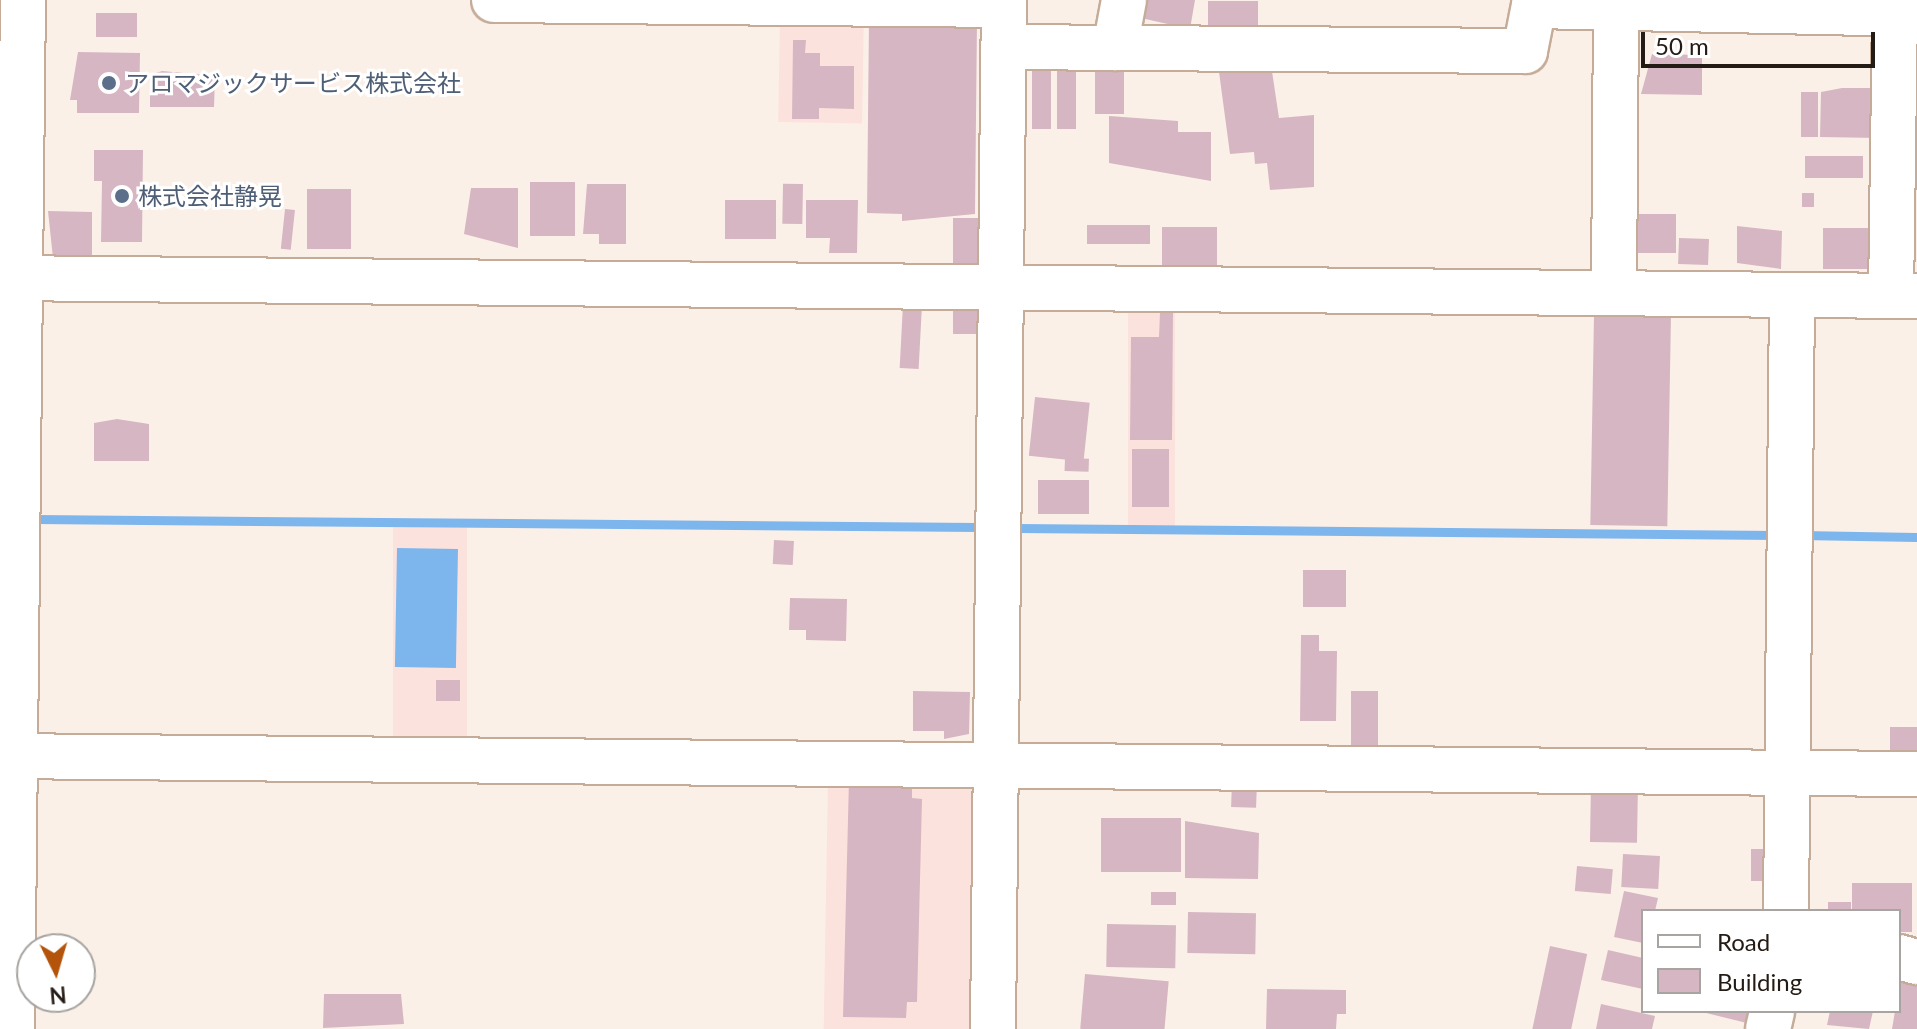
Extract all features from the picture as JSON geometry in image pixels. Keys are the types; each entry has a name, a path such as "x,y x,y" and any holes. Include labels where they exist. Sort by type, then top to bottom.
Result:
{"street":[{"path":"12,1029 8,756 10,278 23,0"},
{"path":"10,278 1904,296 1902,9 1616,11 1534,3 1525,51 1115,48 1004,17 494,0"},
{"path":"1115,48 1124,0"},
{"path":"1614,293 1616,11"},
{"path":"993,1029 1004,17"},
{"path":"1786,909 1792,295"},
{"path":"8,756 1917,774"}],"shaded area":[{"path":"780,14 864,15 862,123 778,122"},
{"path":"1128,301 1175,301 1175,527 1128,527"},
{"path":"393,525 467,525 467,746 393,746"},
{"path":"828,777 975,780 971,1029 824,1029"}],"water":[{"path":"397,548 458,549 456,668 395,667"}],"building":[{"path":"1135,0 1195,0 1190,29 1132,16"},
{"path":"1208,1 1258,1 1258,35 1208,35"},
{"path":"96,13 137,13 137,37 96,37"},
{"path":"869,19 977,20 975,214 902,221 902,214 867,213"},
{"path":"793,40 806,40 805,53 820,53 820,66 854,66 854,109 819,108 819,119 792,119"},
{"path":"78,52 140,53 139,113 77,113 77,100 70,100"},
{"path":"1652,54 1702,55 1702,95 1641,94"},
{"path":"1270,58 1279,118 1314,115 1314,187 1270,190 1267,163 1255,164 1254,152 1230,154 1219,72"},
{"path":"1095,59 1124,59 1124,114 1095,114"},
{"path":"1032,60 1051,60 1051,129 1032,129"},
{"path":"1057,60 1076,60 1076,129 1057,129"},
{"path":"162,71 215,76 214,107 150,107 150,75"},
{"path":"1842,88 1879,88 1879,138 1820,137 1821,92"},
{"path":"1801,92 1818,92 1818,137 1801,137"},
{"path":"1109,116 1178,121 1178,132 1211,132 1211,181 1109,163"},
{"path":"94,150 143,150 142,242 101,242 102,181 94,181"},
{"path":"1805,156 1863,156 1863,178 1805,178"},
{"path":"530,182 575,182 575,236 530,236"},
{"path":"587,184 626,184 626,244 599,244 599,234 583,234"},
{"path":"783,184 803,184 802,224 782,224"},
{"path":"471,188 518,188 518,248 464,234"},
{"path":"307,189 351,189 351,249 307,249"},
{"path":"1802,193 1814,193 1814,207 1802,207"},
{"path":"725,200 776,200 776,239 725,239"},
{"path":"806,200 858,200 857,253 829,253 830,238 806,238"},
{"path":"285,209 295,210 291,250 281,249"},
{"path":"48,211 92,212 92,263 53,258"},
{"path":"1623,214 1676,214 1676,253 1623,253"},
{"path":"953,218 978,218 978,270 953,270"},
{"path":"1087,225 1150,225 1150,244 1087,244"},
{"path":"1737,226 1782,231 1781,269 1737,263"},
{"path":"1162,227 1217,227 1217,272 1162,272"},
{"path":"1823,228 1880,228 1880,269 1823,269"},
{"path":"1679,238 1709,239 1708,265 1678,264"},
{"path":"903,304 922,305 919,369 900,368"},
{"path":"953,305 979,305 979,334 953,334"},
{"path":"1160,312 1173,312 1172,440 1130,440 1131,337 1159,337"},
{"path":"1594,314 1671,315 1667,526 1590,525"},
{"path":"1035,397 1090,403 1084,461 1029,456"},
{"path":"117,419 149,424 149,461 94,461 94,423"},
{"path":"1132,449 1169,449 1169,507 1132,507"},
{"path":"1065,458 1089,459 1089,472 1065,471"},
{"path":"1038,480 1089,480 1089,514 1038,514"},
{"path":"774,540 794,541 793,565 773,564"},
{"path":"1303,570 1346,570 1346,607 1303,607"},
{"path":"790,598 847,599 846,641 806,640 806,630 789,630"},
{"path":"1301,635 1319,635 1319,651 1337,651 1336,721 1300,721"},
{"path":"436,680 460,680 460,701 436,701"},
{"path":"913,691 970,692 969,734 944,739 944,731 913,731"},
{"path":"1351,691 1378,691 1378,751 1351,751"},
{"path":"1890,727 1917,727 1917,755 1890,755"},
{"path":"849,779 912,780 912,798 922,799 917,1002 907,1002 906,1018 843,1017"},
{"path":"1232,781 1257,782 1256,808 1231,807"},
{"path":"1591,783 1638,784 1637,843 1590,842"},
{"path":"1101,818 1181,818 1181,872 1101,872"},
{"path":"1185,821 1259,833 1258,879 1185,878"},
{"path":"1751,849 1779,849 1779,881 1751,881"},
{"path":"1623,854 1660,856 1658,889 1621,887"},
{"path":"1577,866 1613,869 1611,894 1575,891"},
{"path":"1852,883 1912,883 1912,932 1901,932 1901,909 1852,909"},
{"path":"1624,891 1658,898 1655,909 1641,909 1641,943 1614,937"},
{"path":"1151,892 1176,892 1176,905 1151,905"},
{"path":"1828,902 1851,902 1851,909 1828,909"},
{"path":"1188,912 1256,913 1255,954 1187,953"},
{"path":"1107,924 1176,925 1175,968 1106,967"},
{"path":"1550,946 1587,954 1571,1029 1532,1029"},
{"path":"1608,950 1641,958 1641,989 1601,980"},
{"path":"1085,974 1169,981 1165,1029 1080,1029"},
{"path":"1901,982 1917,986 1917,1029 1892,1029 1895,1013 1901,1013"},
{"path":"1267,989 1346,990 1346,1014 1337,1014 1336,1029 1266,1029"},
{"path":"324,994 401,994 404,1024 323,1028"},
{"path":"1601,1004 1655,1016 1652,1029 1596,1029"},
{"path":"1706,1013 1758,1013 1755,1025"},
{"path":"1830,1013 1873,1013 1869,1029 1827,1025"}],"waterway":[{"path":"34,519 979,527"},
{"path":"1017,528 1777,535"},
{"path":"1800,535 1917,537"}],"place":[{"name":"アロマジックサービス株式会社","path":"109,83"},
{"name":"株式会社静晃","path":"122,196"}]}
